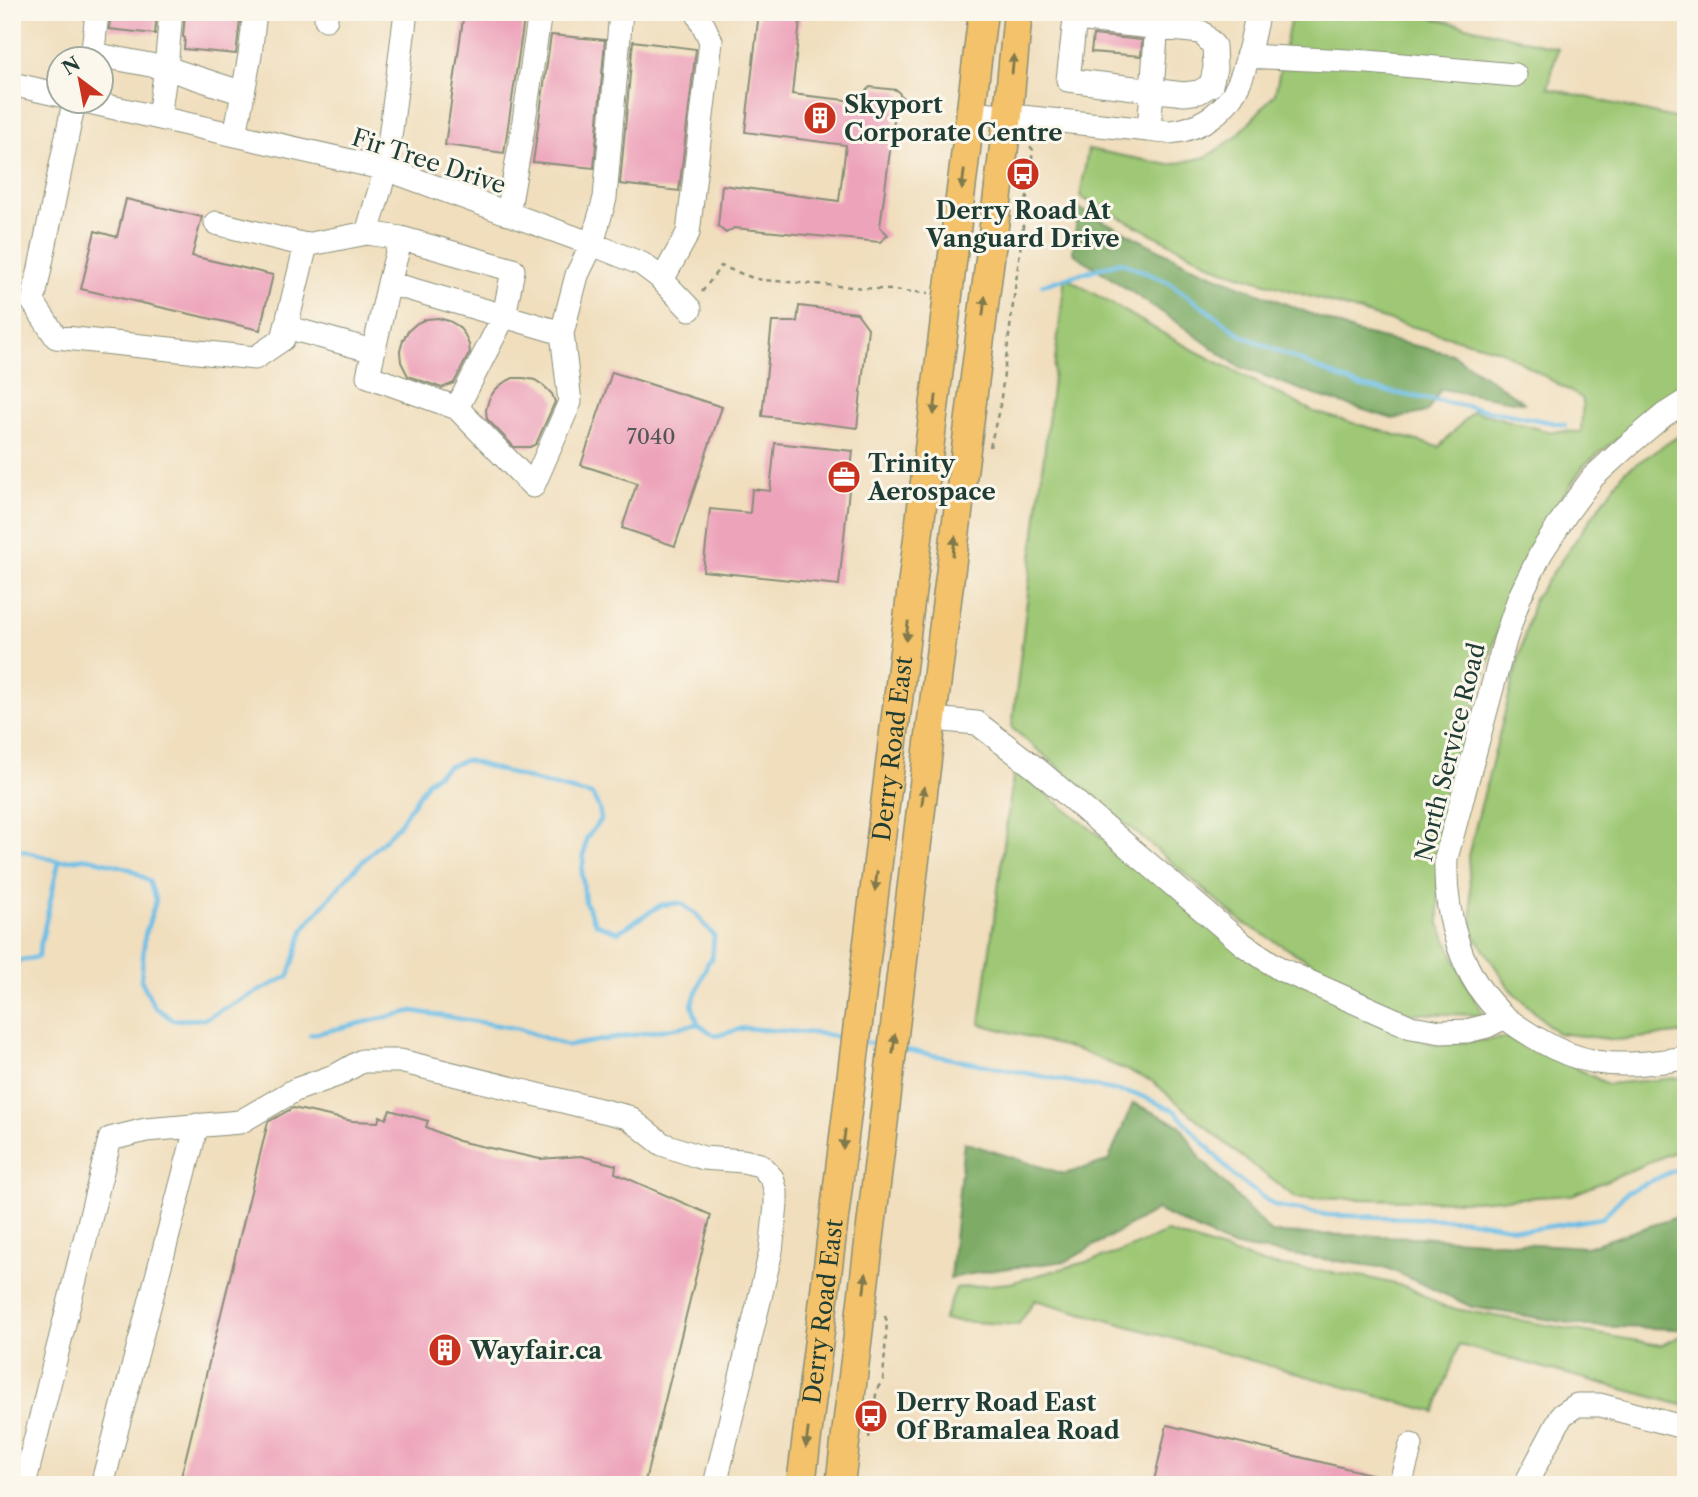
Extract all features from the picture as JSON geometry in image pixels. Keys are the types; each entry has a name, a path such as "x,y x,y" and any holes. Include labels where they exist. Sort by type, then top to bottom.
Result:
{"main road":[{"name":"Derry Road East","path":"801,1485 983,12"},
{"name":"Derry Road East","path":"840,1485 1008,115 1018,12"}],"street":[{"path":"93,46 97,12"},
{"path":"171,12 171,70"},
{"path":"159,117 182,12"},
{"path":"235,135 255,12"},
{"path":"367,233 386,169 406,12"},
{"path":"508,215 540,12"},
{"path":"401,238 388,283 368,376 457,408 533,486 570,402 562,333 577,275 592,244 605,198 621,12"},
{"path":"662,281 688,233 711,41 697,12"},
{"path":"972,112 1171,132 1192,128 1215,116 1230,102 1239,84 1258,12"},
{"path":"1076,15 1163,33 1200,32 1214,46 1215,68 1211,85 1199,92 1184,94 1068,80 1076,15"},
{"path":"1149,130 1151,90 1163,33"},
{"path":"1247,56 1368,62 1515,75"},
{"path":"116,61 171,70 243,93"},
{"path":"12,84 46,92"},
{"name":"Fir Tree Drive","path":"116,108 386,169 642,264 690,309"},
{"path":"71,116 33,302 56,337 254,358 283,340 306,245"},
{"path":"216,223 306,245 367,233 401,238 513,270 504,316 457,408"},
{"path":"388,283 562,333"},
{"path":"286,327 373,351"},
{"name":"North Service Road","path":"1686,401 1664,415 1593,477 1541,552 1519,598 1505,640 1446,858 1450,917 1463,957 1476,982 1505,1017 1561,1052 1595,1062 1626,1065 1686,1058"},
{"path":"932,719 977,723 1038,770 1244,945 1280,969 1411,1027 1441,1032 1467,1031 1487,1026 1505,1017"},
{"path":"24,1485 110,1139 146,1130 240,1122 295,1090 337,1075 362,1061 400,1060 628,1117 663,1144 703,1158 760,1165 772,1178 776,1192 771,1251 715,1485"},
{"path":"102,1485 197,1125"},
{"path":"1525,1485 1562,1415 1577,1405 1600,1405 1686,1428"},
{"path":"1400,1485 1411,1444"}],"path":[{"path":"690,309 721,266 763,280 928,293"}],"green space":[{"path":"1292,12 1407,12 1558,48 1548,88 1686,121 1686,386 1584,465 1528,551 1496,636 1461,752 1438,860 1439,924 1484,1015 1407,1013 1382,1004 1242,922 1012,728 1065,277 1182,344 1314,412 1439,447 1473,411 1547,431 1581,432 1583,399 1502,351 1377,317 1220,269 1080,197 1088,149 1169,165 1206,157 1236,137 1275,94"},
{"path":"1078,208 1189,265 1358,333 1452,354 1525,403 1441,389 1427,412 1393,419 1312,394 1238,366 1073,253"},
{"path":"1686,431 1686,1033 1617,1040 1557,1033 1510,989 1473,933 1468,856 1534,599 1624,472"},
{"path":"1014,769 1114,847 1361,1016 1436,1045 1507,1038 1557,1058 1607,1084 1686,1077 1686,1147 1572,1195 1472,1201 1296,1198 1232,1149 1152,1081 1081,1051 980,1024"},
{"path":"1133,1103 1180,1125 1201,1159 1271,1233 1415,1237 1586,1247 1680,1216 1686,1235 1686,1320 1680,1329 1588,1326 1472,1307 1387,1268 1230,1246 1157,1210 1067,1261 950,1278 964,1142 1064,1174 1108,1161"},
{"path":"1167,1232 1266,1264 1365,1277 1408,1287 1444,1307 1661,1345 1686,1334 1686,1406 1459,1345 1435,1412 1035,1300 1018,1325 943,1320 956,1288 1010,1283 1118,1253"}],"building":[{"path":"111,12 157,12 155,34 109,29"},
{"path":"185,12 241,12 236,54 184,49"},
{"path":"464,12 524,20 504,153 445,145"},
{"name":"Skyport Corporate Centre","path":"759,12 801,12 792,94 854,101 870,87 897,90 904,100 896,105 880,227 888,235 880,242 734,228 726,233 718,226 722,185 839,201 846,145 745,132"},
{"path":"551,35 605,40 594,168 533,162"},
{"path":"1093,35 1142,40 1141,56 1091,52"},
{"path":"633,41 696,49 679,191 620,184"},
{"path":"126,199 202,217 192,256 273,275 260,330 81,289 95,231 117,237"},
{"path":"799,306 857,313 868,328 857,428 762,416 772,322 797,322"},
{"path":"438,318 458,326 465,335 470,352 454,383 442,388 408,376 401,362 400,351 408,331 417,323"},
{"path":"612,372 722,407 675,546 622,528 637,483 581,465"},
{"path":"513,378 535,380 552,394 555,402 536,444 530,447 514,447 487,419 489,399 503,383"},
{"path":"775,443 853,451 839,585 703,571 710,509 750,513 752,489 770,491"},
{"name":"Wayfair.ca","path":"293,1108 352,1121 378,1122 380,1116 386,1119 390,1110 428,1121 426,1127 458,1141 540,1159 581,1156 616,1165 615,1173 711,1215 644,1485 179,1485 268,1122"},
{"path":"1167,1425 1387,1478 1386,1485 1153,1485"}],"waterway":[{"path":"1042,285 1121,262 1168,282 1243,336 1359,386 1565,425"},
{"path":"12,848 59,861 89,858 130,869 149,881 156,900 145,935 141,980 154,1006 173,1020 204,1019 289,976 304,928 350,874 398,826 428,781 447,767 466,760 592,795 601,819 586,839 582,872 585,902 596,924 618,932 661,905 680,903 695,913 714,936 712,959 708,962 692,1004 698,1024 716,1036 744,1028 845,1038"},
{"path":"12,962 38,957 59,861"},
{"path":"310,1035 413,1011 520,1029 567,1046 698,1024"},
{"path":"864,1042 883,1045"},
{"path":"902,1049 1139,1095 1175,1111 1235,1177 1275,1206 1327,1215 1468,1220 1527,1230 1602,1218 1627,1192 1686,1165"}],"place":[{"name":"Skyport Corporate Centre","path":"820,118"},
{"name":"Derry Road At Vanguard Drive","path":"1023,174"},
{"name":"Trinity Aerospace","path":"844,477"},
{"name":"Wayfair.ca","path":"445,1350"},
{"name":"Derry Road East Of Bramalea Road","path":"871,1416"}]}
